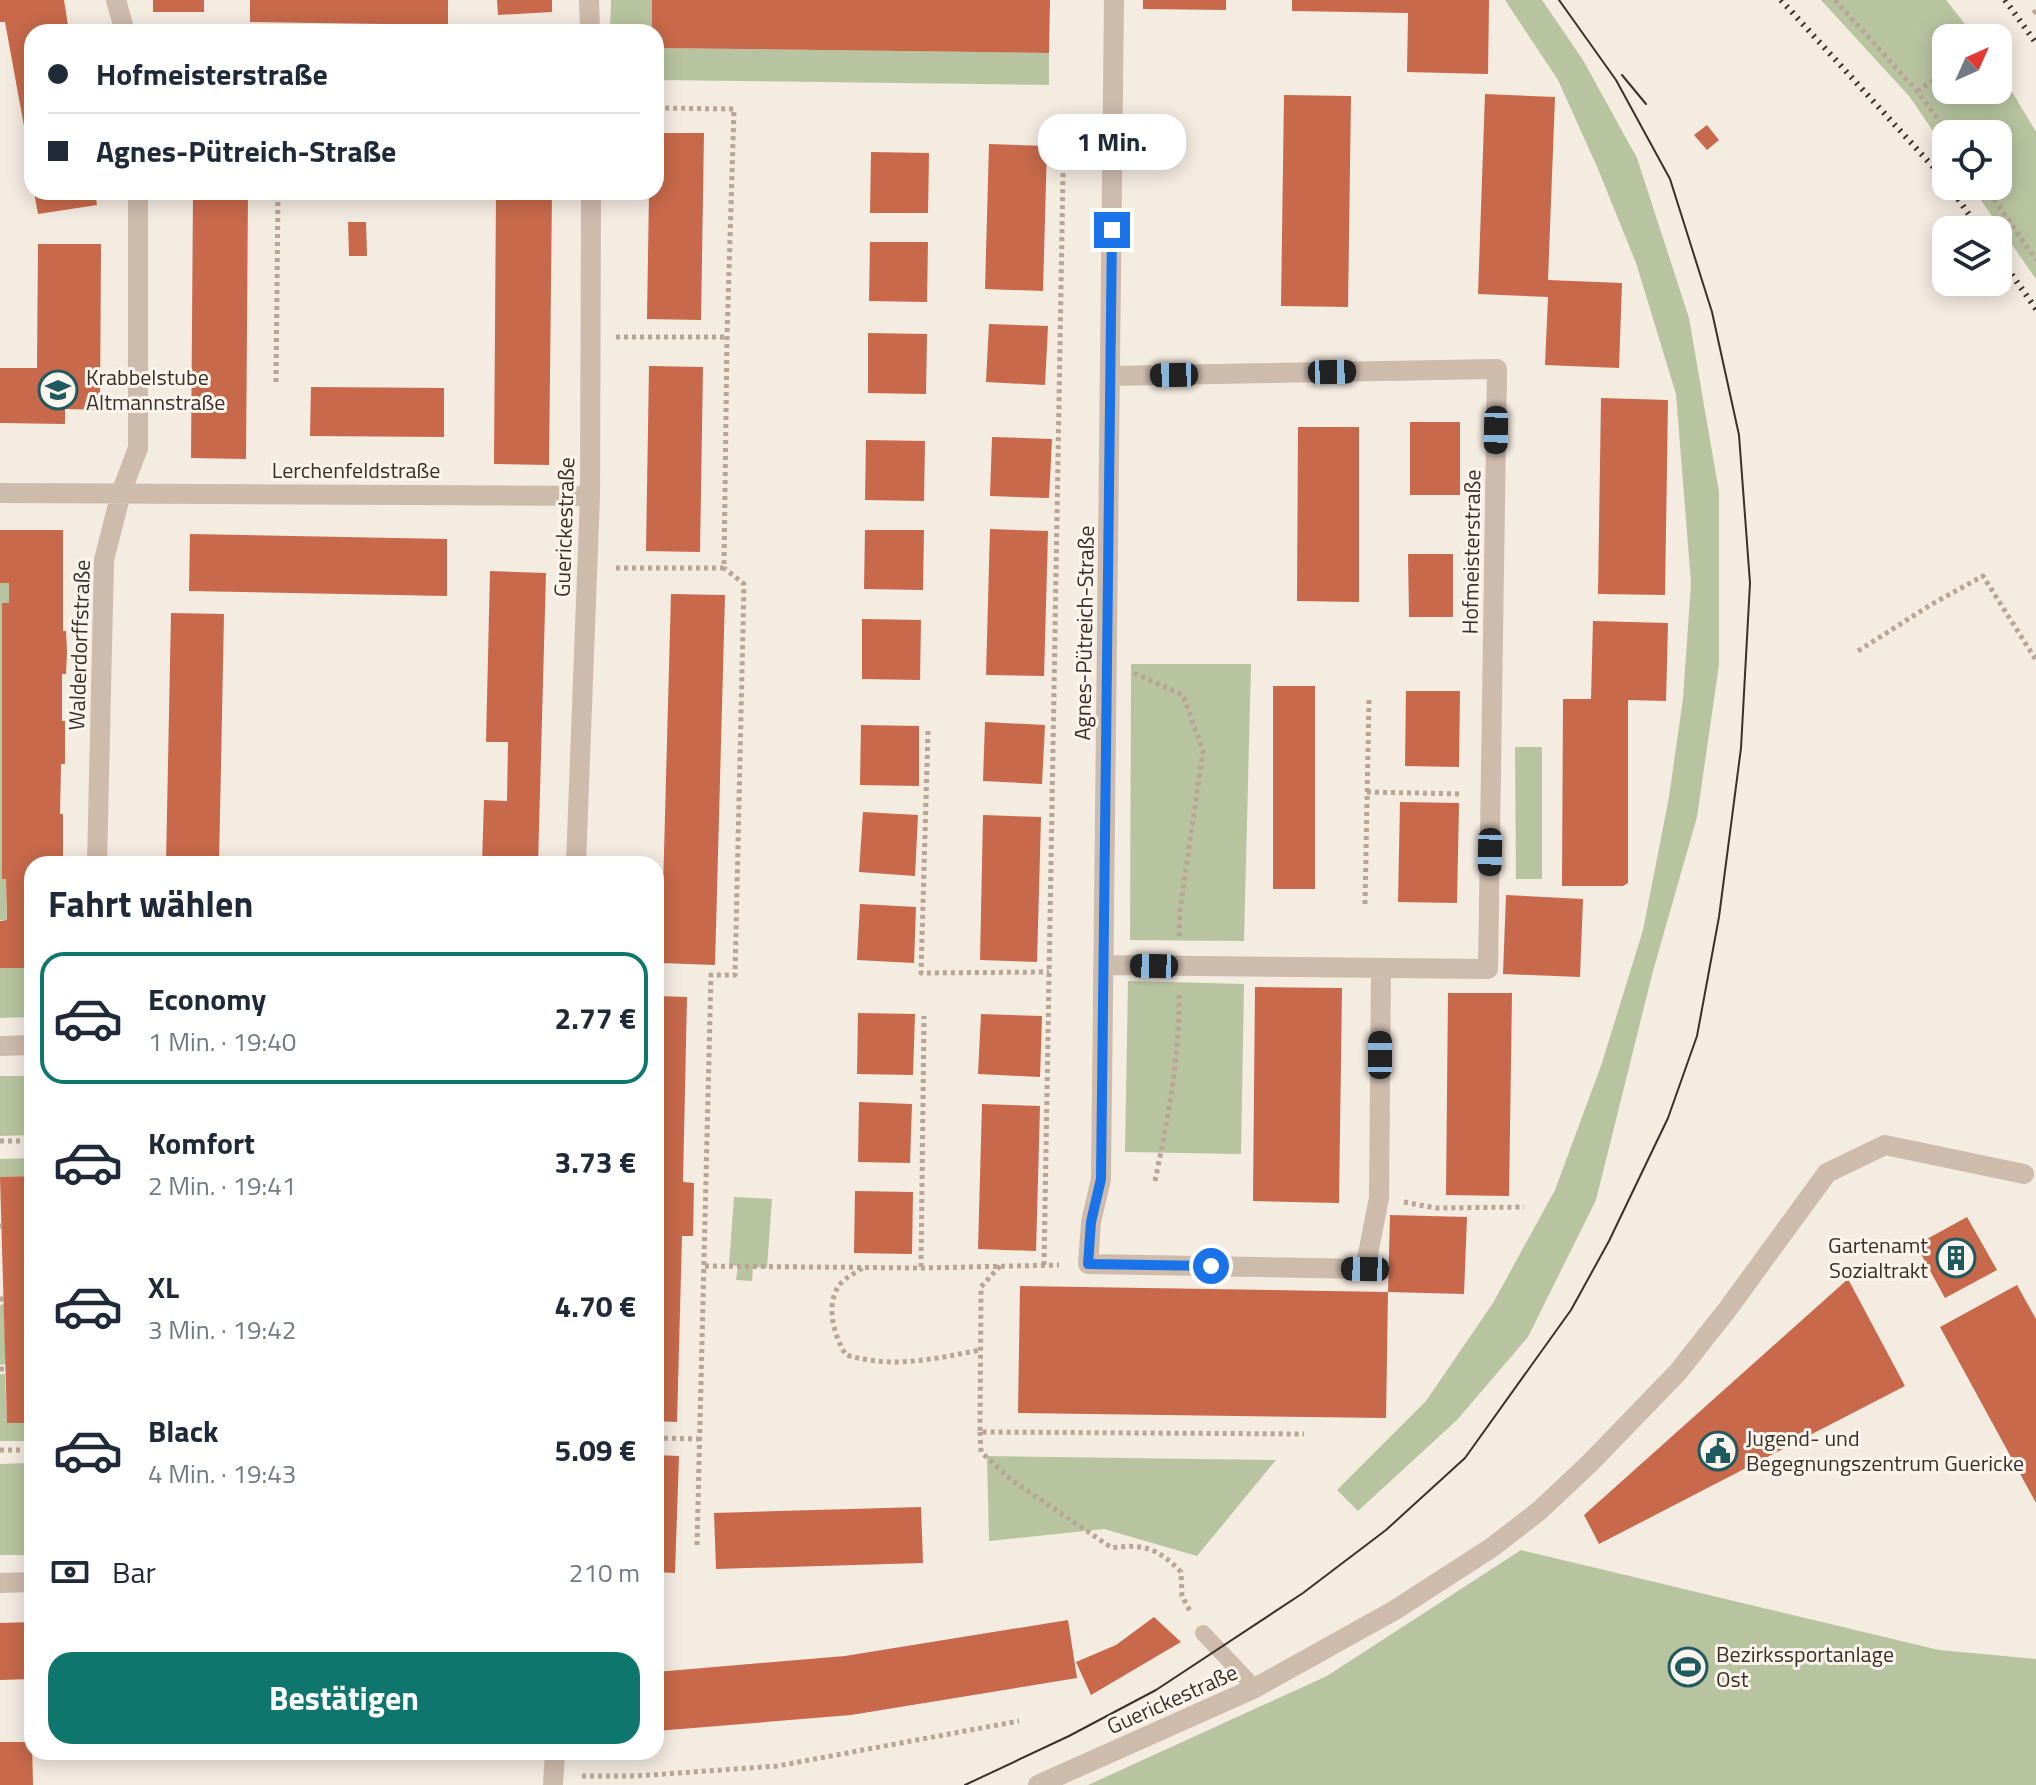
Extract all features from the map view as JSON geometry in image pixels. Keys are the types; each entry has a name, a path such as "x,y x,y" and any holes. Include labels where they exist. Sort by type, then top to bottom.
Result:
{"street":[{"path":"116,0 123,24"},
{"path":"589,0 590,24"},
{"name":"Agnes-Pütreich-Straße","path":"1088,1264 1091,1222 1101,1179 1114,0"},
{"name":"Walderdorffstraße","path":"97,856 104,560 121,493 138,448 138,200"},
{"name":"Guerickestraße","path":"576,856 590,496 591,200"},
{"name":"Hofmeisterstraße","path":"1104,965 1488,969 1497,369 1110,376"},
{"name":"Lerchenfeldstraße","path":"0,493 590,496"},
{"path":"1088,1264 1365,1269 1379,1198 1381,969"},
{"path":"0,1046 24,1045"},
{"name":"Guerickestraße","path":"1038,1785 1255,1688 1323,1651 1395,1610 1491,1548 1539,1511 1678,1372 1827,1173 1885,1145 2024,1174"},
{"path":"0,1583 24,1582"},
{"path":"553,1781 554,1760"}],"lane":[{"path":"1203,1633 1255,1688"}],"path":[{"path":"1835,0 1917,91 1939,120"},
{"path":"1917,91 1932,81"},
{"path":"664,108 734,109 724,568"},
{"path":"1044,1265 1064,116"},
{"path":"276,382 278,200"},
{"path":"1995,200 2036,260"},
{"path":"591,337 727,337"},
{"path":"587,568 724,568 744,584 735,975 711,975 697,1545"},
{"path":"1858,651 1983,576 2036,660"},
{"path":"1107,660 1183,695 1203,751 1180,910 1180,1024 1174,1077 1155,1181"},
{"path":"1365,904 1369,698"},
{"path":"928,731 921,973 1049,972"},
{"path":"1367,792 1491,794"},
{"path":"921,1268 924,1016"},
{"path":"0,1141 24,1141"},
{"path":"1436,1208 1524,1207"},
{"path":"705,1266 921,1268 1088,1264"},
{"path":"1000,1266 981,1287 981,1452 1010,1479 1112,1548 1137,1544 1169,1559 1181,1572 1182,1596 1203,1633"},
{"path":"863,1268 840,1284 831,1311 836,1339 846,1355 871,1362 915,1362 980,1350"},
{"path":"980,1432 1304,1434"},
{"path":"664,1438 700,1439"},
{"path":"0,1450 24,1450"},
{"path":"553,1781 777,1766 1019,1721"}],"green space":[{"path":"611,0 652,0 652,24 610,24"},
{"path":"1505,0 1542,0 1583,60 1637,158 1689,318 1719,492 1719,665 1697,817 1653,971 1596,1200 1528,1337 1457,1420 1358,1511 1337,1490 1426,1401 1493,1303 1555,1190 1602,1063 1643,930 1669,797 1683,699 1691,583 1676,394 1636,263 1598,169 1558,80"},
{"path":"1821,0 1946,0 1965,24 1932,24 1932,104 2012,104 2012,92 2036,132 2036,279 2012,245 2012,216 1992,216 1981,200 2012,200 2012,120 1932,120 1932,130 1909,96"},
{"path":"664,48 1049,53 1049,85 664,80"},
{"path":"0,583 9,583 9,603 2,604 2,879 6,879 7,920 0,920"},
{"path":"1131,664 1251,664 1244,941 1130,940"},
{"path":"1515,747 1542,747 1542,879 1516,879"},
{"path":"0,968 24,968 24,1017 0,1018"},
{"path":"1128,981 1244,984 1241,1154 1125,1152"},
{"path":"0,1076 24,1076 24,1135 0,1136"},
{"path":"24,1158 24,1176 0,1177 0,1159"},
{"path":"734,1197 772,1199 767,1268 753,1267 752,1281 736,1280 738,1266 729,1265"},
{"path":"4,1304 6,1364 0,1365 0,1305"},
{"path":"0,1374 5,1374 7,1423 24,1423 24,1441 0,1441"},
{"path":"987,1456 1276,1460 1197,1556 1104,1529 989,1541"},
{"path":"24,1463 24,1555 0,1555 0,1464"},
{"name":"Bezirkssportanlage Ost","path":"1521,1550 1939,1650 2036,1659 2036,1785 1088,1785 1327,1676"}],"building":[{"path":"0,0 64,0 68,24 24,24 24,126 5,22 0,22"},
{"path":"153,0 204,0 204,12 153,12"},
{"path":"250,0 448,0 448,24 250,22"},
{"path":"497,0 552,0 552,12 498,15"},
{"path":"652,0 1050,0 1049,53 664,48 664,24 652,24"},
{"path":"1143,0 1226,0 1226,10 1143,9"},
{"path":"1292,0 1489,0 1488,74 1407,72 1408,13 1292,11"},
{"path":"1485,94 1555,97 1548,280 1622,283 1619,368 1545,365 1548,297 1478,294"},
{"path":"1284,95 1351,96 1348,307 1281,306"},
{"path":"1707,125 1719,140 1707,150 1694,135"},
{"path":"664,133 704,133 701,320 647,319 649,200 664,200"},
{"path":"989,144 1047,146 1043,291 985,289"},
{"path":"871,152 929,153 928,213 870,213"},
{"path":"35,200 96,200 97,205 38,214"},
{"path":"193,200 248,200 246,459 191,458"},
{"path":"496,200 552,200 549,465 494,464"},
{"path":"348,222 366,222 367,256 349,256"},
{"path":"870,242 928,242 927,302 869,301"},
{"path":"38,244 101,244 100,410 65,409 65,424 0,423 0,368 37,368"},
{"path":"989,324 1048,326 1045,385 986,382"},
{"path":"868,333 927,334 926,394 868,393"},
{"path":"649,366 703,367 700,552 646,551"},
{"path":"311,387 444,388 444,437 310,436"},
{"path":"1601,398 1668,400 1665,595 1598,594"},
{"path":"1410,422 1460,422 1460,495 1410,495"},
{"path":"1298,427 1359,427 1359,602 1297,601"},
{"path":"992,437 1052,439 1049,498 990,496"},
{"path":"866,440 925,441 924,501 865,500"},
{"path":"990,529 1048,531 1044,676 986,675"},
{"path":"0,530 63,530 63,631 66,631 67,652 66,674 62,674 65,764 61,764 60,814 63,814 63,856 24,856 24,968 0,968 0,921 7,920 6,879 2,879 2,603 9,603 9,583 0,583"},
{"path":"865,530 924,530 923,590 864,589"},
{"path":"190,534 447,539 447,596 189,591"},
{"path":"1408,554 1453,554 1453,617 1409,617"},
{"path":"490,571 546,573 538,856 482,856 484,800 507,801 508,742 486,742"},
{"path":"671,594 725,595 715,965 664,963"},
{"path":"171,613 224,614 219,856 166,856"},
{"path":"862,619 921,620 920,680 862,679"},
{"path":"1593,621 1668,623 1666,701 1628,700 1628,883 1623,886 1562,886 1563,699 1591,699"},
{"path":"1273,686 1315,686 1315,889 1273,889"},
{"path":"1406,691 1460,691 1459,767 1405,766"},
{"path":"985,722 1045,725 1042,784 983,781"},
{"path":"861,725 919,726 919,786 860,785"},
{"path":"1400,802 1459,803 1457,903 1398,902"},
{"path":"863,812 918,815 915,876 859,872"},
{"path":"983,815 1041,817 1037,962 980,960"},
{"path":"1506,895 1583,899 1580,977 1503,974"},
{"path":"860,904 916,907 914,963 857,960"},
{"path":"1255,987 1342,988 1339,1203 1253,1201"},
{"path":"1448,993 1512,993 1509,1196 1446,1195"},
{"path":"664,996 687,997 683,1182 694,1183 693,1236 682,1236 677,1422 664,1421"},
{"path":"858,1013 915,1014 913,1075 857,1074"},
{"path":"981,1014 1042,1016 1040,1077 978,1074"},
{"path":"859,1102 912,1104 910,1163 858,1162"},
{"path":"982,1104 1040,1106 1036,1251 978,1249"},
{"path":"24,1176 24,1423 7,1423 0,1177"},
{"path":"855,1191 913,1192 912,1254 854,1253"},
{"path":"1390,1215 1467,1217 1464,1294 1388,1292"},
{"name":"Gartenamt Sozialtrakt","path":"1967,1217 1997,1270 1945,1298 1916,1245"},
{"name":"Jugend- und Begegnungszentrum Guericke","path":"1848,1279 1905,1386 1599,1544 1584,1515"},
{"path":"2017,1285 2036,1319 2036,1503 1940,1327"},
{"path":"1020,1286 1388,1292 1386,1418 1018,1413"},
{"path":"664,1455 679,1456 675,1573 664,1572"},
{"path":"921,1507 923,1563 716,1569 714,1513"},
{"path":"1154,1617 1181,1642 1091,1695 1076,1662 1116,1645"},
{"path":"1068,1620 1077,1678 851,1715 664,1730 664,1671 845,1656"},
{"path":"24,1622 24,1679 0,1680 0,1623"},
{"path":"0,1742 24,1742 24,1760 32,1760 33,1785 0,1785"}],"tram line":[{"path":"965,1785 1069,1736 1156,1690 1303,1593 1386,1530 1465,1458 1571,1310 1609,1241 1668,1118 1697,1036 1719,917 1741,748 1750,583 1739,435 1712,312 1670,179 1616,80 1559,0"},
{"path":"1622,75 1646,104"}],"railway":[{"path":"1781,0 1932,166"},
{"path":"2005,0 2036,43"},
{"path":"1959,200 1970,216"},
{"path":"2012,275 2036,309"}],"place":[{"name":"Krabbelstube Altmannstraße","path":"58,390"},
{"name":"Gartenamt Sozialtrakt","path":"1956,1258"},
{"name":"Jugend- und Begegnungszentrum Guericke","path":"1718,1451"},
{"name":"Bezirkssportanlage Ost","path":"1688,1667"}],"route":[{"path":"1112,230 1101,1179 1091,1222 1088,1264 1211,1266"}]}
